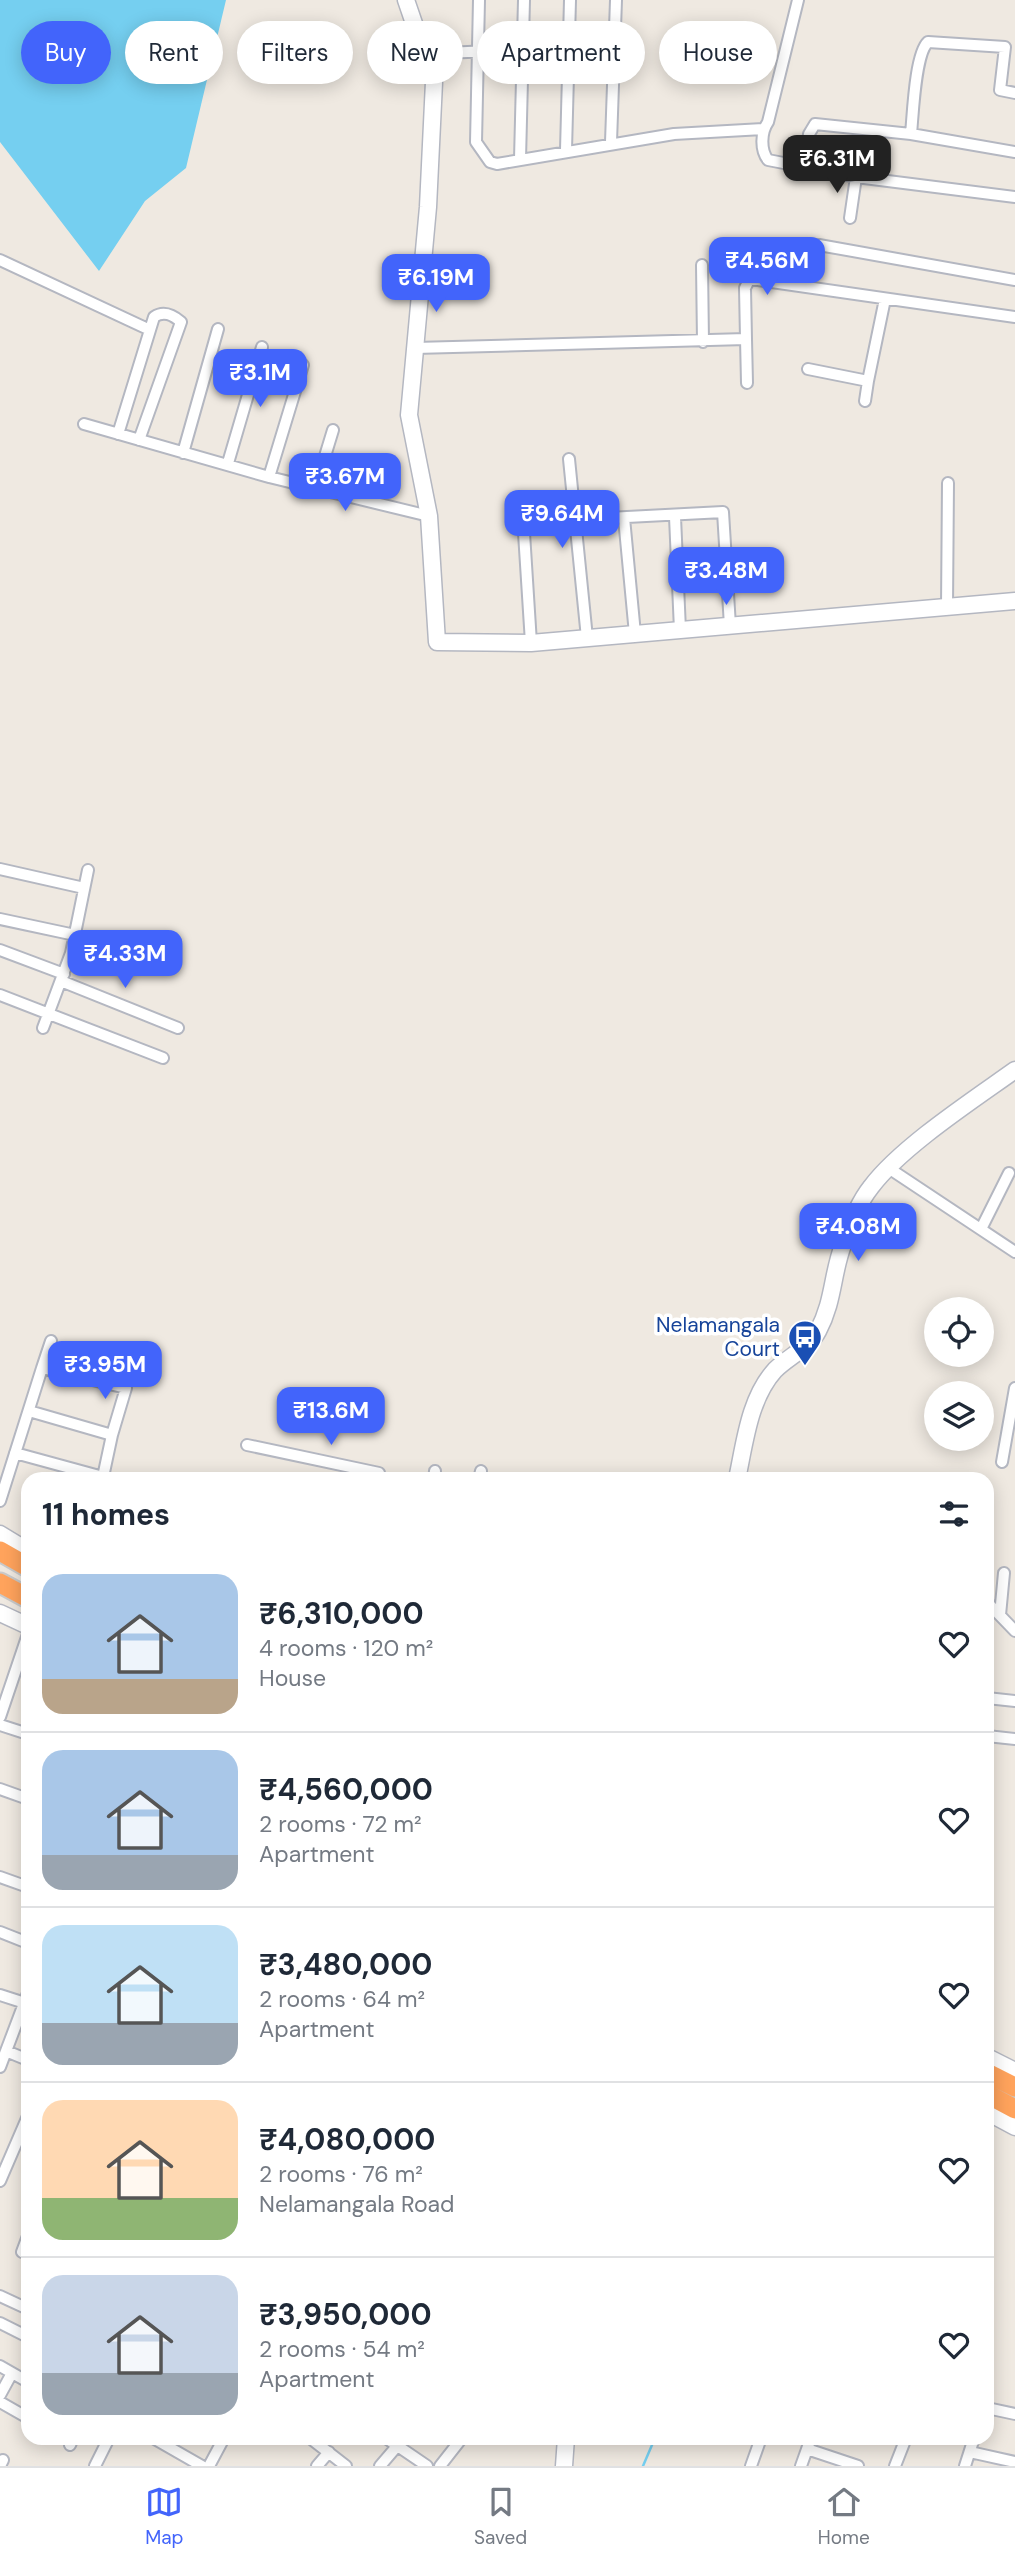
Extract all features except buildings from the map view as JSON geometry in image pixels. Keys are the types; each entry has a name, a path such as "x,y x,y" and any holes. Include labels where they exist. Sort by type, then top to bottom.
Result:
{"highway":[{"path":"0,1551 21,1563"},
{"path":"0,1583 21,1594"},
{"path":"994,2076 1015,2087"},
{"path":"994,2098 1015,2109"}],"street":[{"path":"406,0 413,21"},
{"path":"479,0 479,21"},
{"path":"524,0 524,21"},
{"path":"570,0 570,21"},
{"path":"616,0 616,21"},
{"path":"798,0 768,122 763,128 763,152 768,160 856,177 1015,197"},
{"path":"911,134 918,77 924,46 928,42 1005,47 1000,90 1015,93"},
{"path":"434,84 428,207 409,415 429,516 437,642 531,643 1015,601"},
{"path":"477,84 476,142 490,162 674,134 763,128"},
{"path":"520,159 522,84"},
{"path":"566,150 568,84"},
{"path":"611,142 613,84"},
{"path":"804,166 808,134 815,124 911,134 1015,152"},
{"path":"850,218 856,177"},
{"path":"819,246 1015,279"},
{"path":"0,260 150,330"},
{"path":"702,265 703,342"},
{"path":"747,383 745,288 749,280 1015,317"},
{"path":"865,401 885,299"},
{"path":"118,434 154,317 160,313 175,316 181,322 139,440"},
{"path":"183,453 218,329"},
{"path":"415,348 746,339"},
{"path":"228,463 262,347"},
{"path":"269,477 303,365"},
{"path":"808,369 868,381"},
{"path":"84,424 183,453 228,463 269,477 429,516"},
{"path":"315,489 333,430"},
{"path":"569,459 587,638"},
{"path":"947,607 948,483"},
{"path":"531,643 524,524 723,513 730,625"},
{"path":"675,517 680,630"},
{"path":"624,518 635,634"},
{"path":"0,869 84,888"},
{"path":"43,1028 75,935 88,870"},
{"path":"0,919 75,935"},
{"path":"0,950 178,1028"},
{"path":"0,995 163,1058"},
{"path":"739,1472 750,1420 762,1385 777,1368 817,1335 831,1305 842,1246 870,1188 960,1109 1015,1070"},
{"path":"890,1169 982,1227 1015,1252"},
{"path":"982,1227 1009,1173"},
{"path":"0,1501 51,1341"},
{"path":"42,1368 125,1388 104,1472"},
{"path":"1002,1462 1015,1388"},
{"path":"29,1411 112,1435"},
{"path":"247,1445 374,1472"},
{"path":"15,1453 85,1472"},
{"path":"0,1534 21,1547"},
{"path":"1000,1615 1004,1573"},
{"path":"994,1609 1015,1631"},
{"path":"0,1613 21,1623"},
{"path":"0,1717 21,1655"},
{"path":"994,1699 1015,1701"},
{"path":"0,1725 21,1732"},
{"path":"994,1737 1015,1739"},
{"path":"0,1789 21,1797"},
{"path":"0,1877 21,1885"},
{"path":"0,1932 21,1940"},
{"path":"0,1995 21,1999"},
{"path":"21,2014 2,2057 21,2059"},
{"path":"994,2060 1015,2071"},
{"path":"994,2116 1015,2127"},
{"path":"0,2181 21,2132"},
{"path":"0,2296 21,2306"},
{"path":"0,2323 21,2334"},
{"path":"0,2367 21,2378"},
{"path":"0,2395 12,2374"},
{"path":"0,2402 21,2414"},
{"path":"994,2410 1015,2414"},
{"path":"95,2466 106,2445"},
{"path":"173,2445 202,2466"},
{"path":"209,2466 220,2445"},
{"path":"319,2445 346,2466"},
{"path":"380,2466 398,2445"},
{"path":"404,2445 427,2466"},
{"path":"440,2466 456,2445"},
{"path":"564,2466 566,2445"},
{"path":"751,2466 758,2445"},
{"path":"801,2466 808,2445"},
{"path":"813,2445 855,2465"},
{"path":"895,2466 903,2445"},
{"path":"965,2466 972,2445"},
{"path":"317,2466 328,2452"},
{"path":"970,2452 1015,2462"}],"water":[{"path":"0,0 226,0 221,21 125,21 125,84 206,84 186,168 145,201 99,271 0,142"}],"waterway":[{"path":"643,2466 652,2445"}],"place":[{"name":"Nelamangala Court","path":"805,1367"}]}
